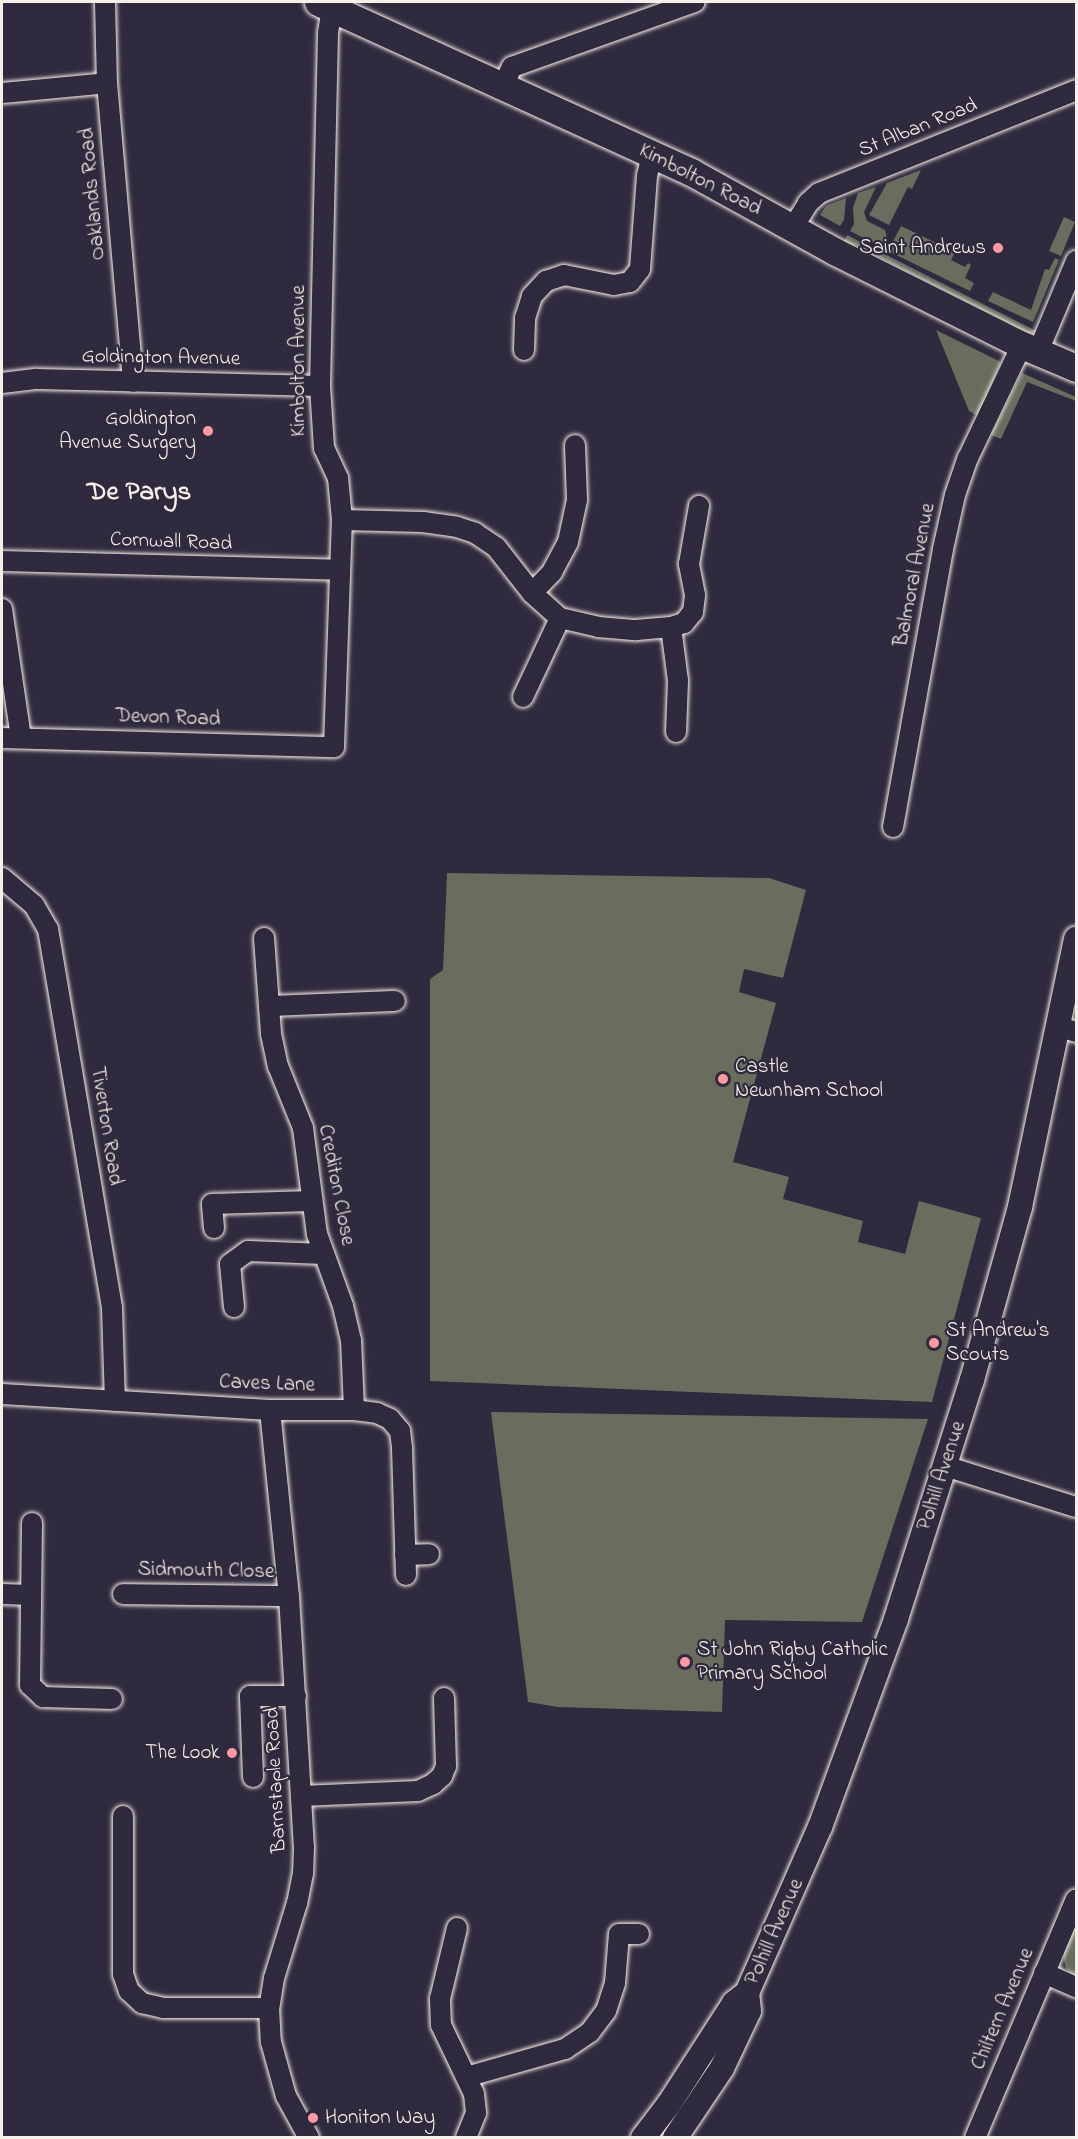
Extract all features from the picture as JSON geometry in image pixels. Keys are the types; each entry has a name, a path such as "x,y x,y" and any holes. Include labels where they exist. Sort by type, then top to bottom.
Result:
{"main road":[{"name":"Kimbolton Road","path":"325,5 691,172 792,229 1030,348 1077,368"}],"street":[{"name":"Oaklands Road","path":"105,2 107,83 133,382"},
{"path":"503,86 512,67 695,2"},
{"name":"Kimbolton Avenue","path":"325,5 328,33 320,386 324,448 338,478 342,520 334,747"},
{"path":"2,93 107,83"},
{"name":"St Alban Road","path":"792,229 808,203 819,193 1077,90"},
{"path":"524,350 525,318 532,296 546,281 564,275 614,285 630,282 640,269 647,176 652,154"},
{"name":"Balmoral Avenue","path":"893,827 943,549 955,495 968,458 1077,261"},
{"name":"Goldington Avenue","path":"2,383 38,379 320,386"},
{"path":"532,593 552,572 568,542 576,500 574,445"},
{"path":"342,520 423,522 475,532 496,547 532,593 560,618 598,627 636,630 671,627 684,623 693,612 695,595 690,564 699,506"},
{"name":"Cornwall Road","path":"2,561 339,570"},
{"path":"2,609 11,738"},
{"path":"524,697 560,618"},
{"path":"671,627 678,681 676,732"},
{"name":"Devon Road","path":"11,738 334,747"},
{"name":"Tiverton Road","path":"2,878 34,905 48,929 112,1308 115,1401"},
{"name":"Crediton Close","path":"264,938 268,1006 278,1066 303,1128 317,1234 343,1306 351,1341 354,1410"},
{"name":"Polhill Avenue","path":"643,2138 669,2104 734,2003 747,1993 820,1827 896,1619 972,1380 1068,1030 1077,939"},
{"path":"268,1006 394,1001"},
{"path":"214,1228 212,1204 312,1201"},
{"path":"234,1307 230,1264 248,1251 324,1254"},
{"name":"Caves Lane","path":"2,1394 270,1410 354,1410 377,1413 390,1419 400,1431 406,1575"},
{"name":"Barnstaple Road","path":"270,1410 289,1596 296,1696 303,1873 268,2008 271,2042 286,2096 309,2138"},
{"path":"945,1466 1077,1507"},
{"path":"32,1523 30,1685 43,1697 112,1699"},
{"path":"405,1555 429,1554"},
{"path":"2,1594 31,1595"},
{"name":"Sidmouth Close","path":"123,1594 289,1596"},
{"path":"253,1777 250,1696 296,1696"},
{"path":"301,1797 418,1791 433,1784 442,1776 446,1766 444,1698"},
{"path":"123,1816 123,1974 129,1991 142,2003 163,2008 268,2008"},
{"name":"Chiltern Avenue","path":"975,2138 1077,1899"},
{"path":"457,1928 441,1999 441,2025 474,2094 476,2113 466,2138"},
{"path":"465,2077 565,2049 590,2032 606,2011 615,1983 619,1934 639,1934"},
{"path":"1044,1973 1077,1987"},
{"name":"Polhill Avenue","path":"675,2138 722,2068 749,2011 747,1993"}],"green space":[{"path":"921,170 912,189 908,187 889,225 869,215 887,183"},
{"path":"876,187 864,212 867,221 885,230 887,238 881,247 850,231 854,224 853,208 858,193"},
{"path":"846,198 844,220 840,226 820,215 826,206"},
{"path":"1064,217 1075,222 1061,256 1049,251"},
{"path":"901,226 955,252 951,260 965,267 968,263 971,265 965,278 974,283 970,291 888,251"},
{"path":"847,235 1036,331 1027,335 1013,332 1009,323 856,245 842,244"},
{"path":"1055,258 1059,260 1033,322 988,301 993,292 1031,310 1045,269 1049,270"},
{"path":"936,330 1001,362 978,416 969,411"},
{"path":"1022,373 1076,397 1076,401 1027,382 1001,439 991,435"},
{"name":"Castle Newnham School","path":"447,873 769,878 806,890 783,978 744,969 739,992 776,1003 733,1162 789,1177 783,1199 863,1221 858,1242 905,1254 919,1201 981,1218 932,1402 430,1381 430,979 443,970"},
{"name":"St John Rigby Catholic Primary School","path":"491,1412 928,1419 862,1622 725,1620 722,1712 558,1707 528,1702"},
{"path":"1076,1920 1076,1978 1066,1968 1064,1952"}],"place":[{"name":"Saint Andrews","path":"998,248"},
{"name":"Goldington Avenue Surgery","path":"208,431"},
{"name":"Castle Newnham School","path":"723,1079"},
{"name":"St Andrew's Scouts","path":"934,1343"},
{"name":"St John Rigby Catholic Primary School","path":"685,1662"},
{"name":"The Look","path":"232,1753"},
{"name":"Honiton Way","path":"313,2118"}],"district":[{"name":"De Parys","path":"139,493"}]}
